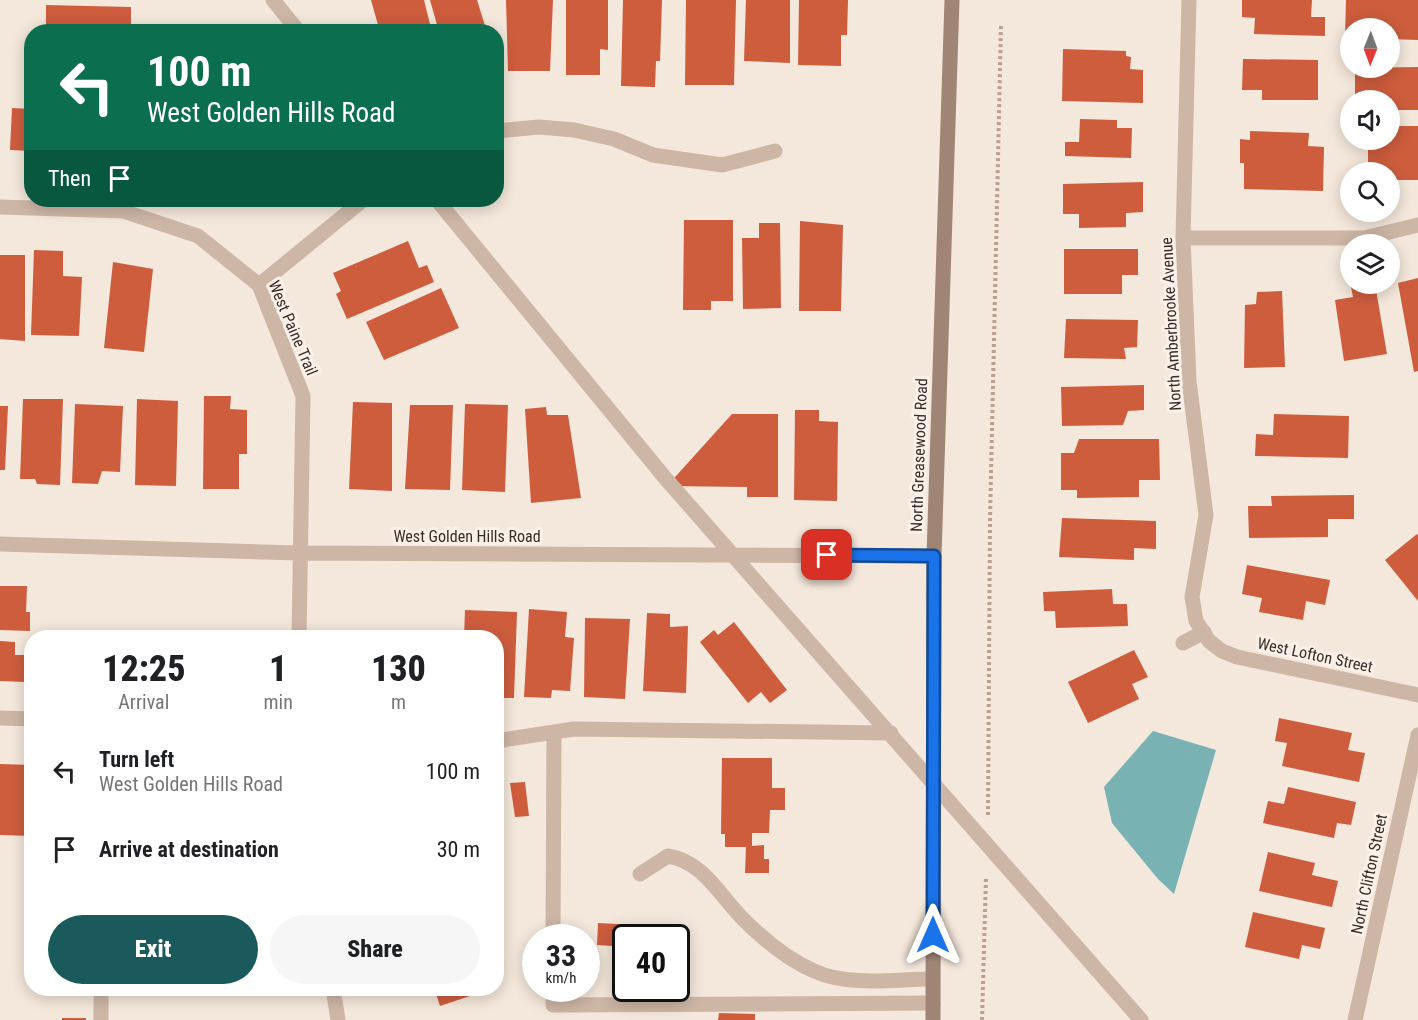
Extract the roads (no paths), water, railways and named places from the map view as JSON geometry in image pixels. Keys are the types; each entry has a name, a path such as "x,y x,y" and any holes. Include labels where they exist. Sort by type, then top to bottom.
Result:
{"street":[{"path":"273,0 292,24"},
{"name":"North Greasewood Road","path":"933,1020 934,556 952,0"},
{"name":"North Amberbrooke Avenue","path":"1189,0 1183,238 1189,381 1206,515 1192,597 1196,621 1206,636"},
{"path":"504,130 539,127 574,130 614,139 653,155 722,165 775,151"},
{"name":"West Paine Trail","path":"0,207 123,212 198,236 259,285 303,396 299,630"},
{"path":"259,285 354,207"},
{"path":"443,207 666,479 934,781 1141,1020"},
{"path":"1183,238 1364,238 1418,225"},
{"name":"West Golden Hills Road","path":"0,544 299,553 934,556"},
{"path":"1184,643 1206,636"},
{"name":"West Lofton Street","path":"1206,636 1222,651 1237,657 1418,695"},
{"path":"0,718 24,719"},
{"path":"504,740 574,729 891,733"},
{"path":"553,924 554,732"},
{"name":"North Clifton Street","path":"1355,1020 1418,735"},
{"path":"640,874 668,856 684,859 698,867 744,920 782,952 814,971 842,980 933,979"},
{"path":"101,996 101,1020"},
{"path":"334,996 338,1020"},
{"path":"553,1002 553,1005 933,1003"}],"water":[{"path":"1153,731 1216,750 1174,894 1158,879 1112,823 1104,787"}]}
